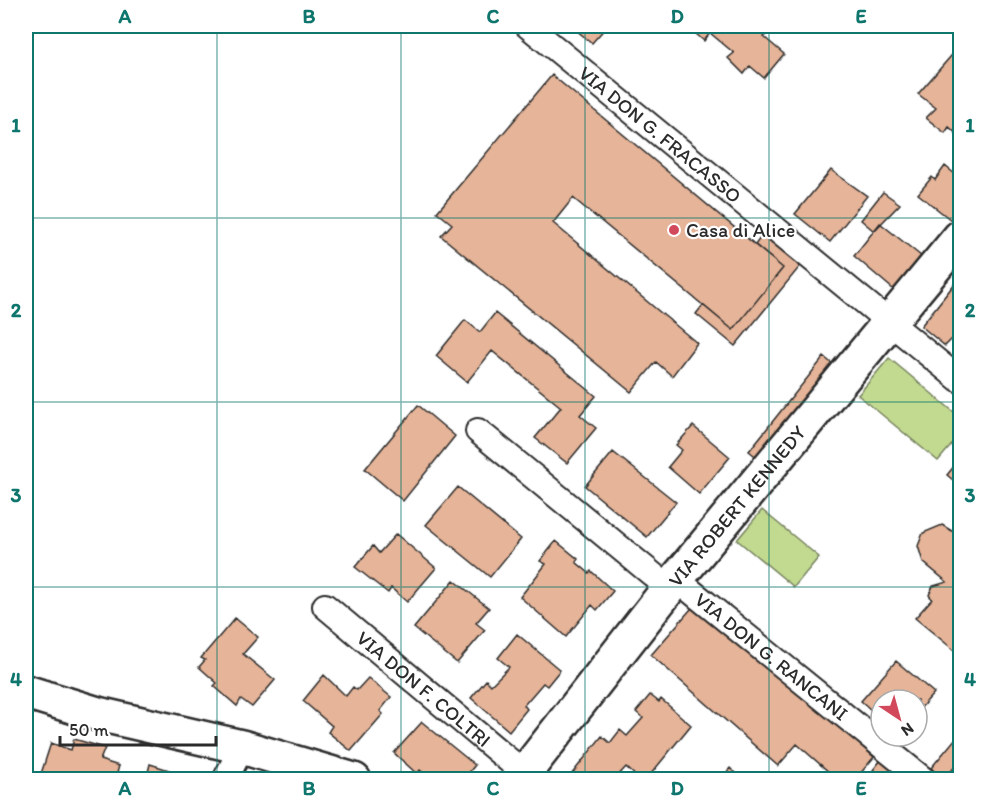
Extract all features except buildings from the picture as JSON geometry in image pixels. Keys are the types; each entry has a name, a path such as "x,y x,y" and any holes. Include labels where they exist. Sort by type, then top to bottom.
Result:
{"main road":[{"name":"VIA ROBERT KENNEDY","path":"521,776 673,584 960,237"},
{"path":"33,689 98,714 242,747 354,780"}],"street":[{"name":"VIA DON G. FRACASSO","path":"528,26 960,380"},
{"name":"VIA DON G. RANCANI","path":"478,431 924,780"},
{"name":"VIA DON F. COLTRI","path":"325,606 521,776"},
{"path":"225,780 242,747"}],"green space":[{"path":"889,358 960,417 960,435 938,461 858,395"},
{"path":"762,510 819,557 794,587 737,540"}],"place":[{"name":"Casa di Alice","path":"674,230"}]}
